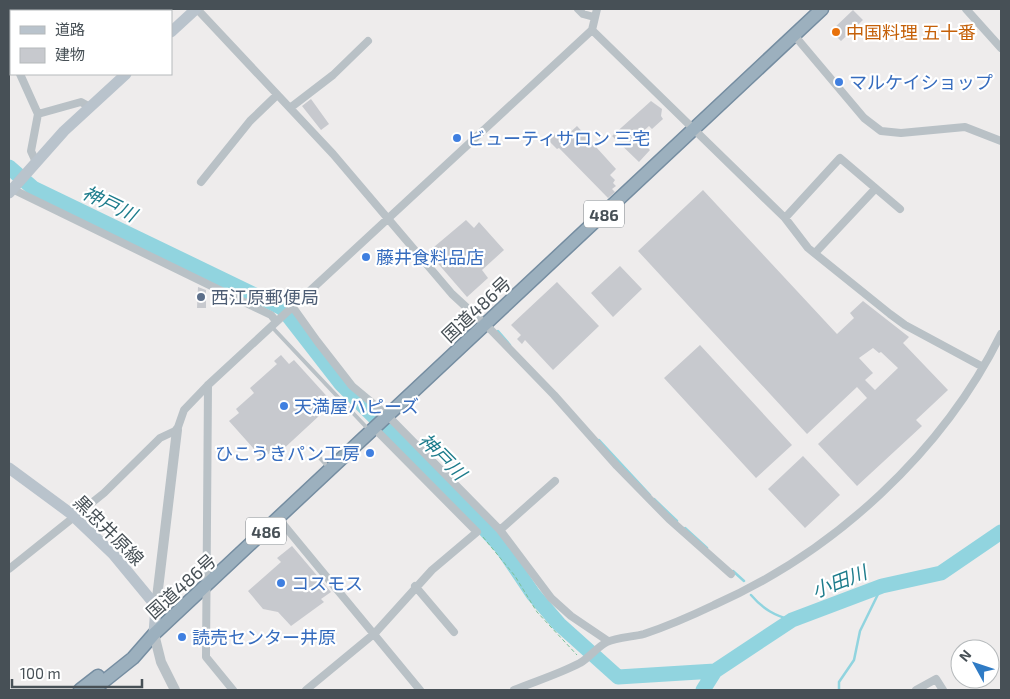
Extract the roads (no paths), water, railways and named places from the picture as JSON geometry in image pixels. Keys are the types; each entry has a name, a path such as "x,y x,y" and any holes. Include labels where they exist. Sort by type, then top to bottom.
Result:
{"highway":[{"name":"国道486号","path":"93,690 133,658 154,634 208,586 278,518 822,9"},
{"name":"国道486号","path":"80,690 128,651 154,634"}],"main road":[{"path":"172,31 197,9"},
{"path":"12,189 90,106 125,75"},
{"name":"黒忠井原線","path":"9,468 75,518 113,554 156,606"},
{"path":"154,634 156,606"}],"street":[{"path":"9,9 9,14"},
{"path":"197,9 290,108 388,218 452,294 554,395 669,519 732,574"},
{"path":"578,9 583,14 594,17"},
{"path":"156,606 177,430 184,410 291,307 592,30 597,9"},
{"path":"966,9 1001,48"},
{"path":"592,30 785,218 815,253 905,325 983,367"},
{"path":"794,35 864,118 881,131 901,133 966,127 1001,141"},
{"path":"9,40 10,54"},
{"path":"290,108 333,75 368,41"},
{"path":"20,75 38,114 31,151 36,162"},
{"path":"201,182 250,121 277,95"},
{"path":"38,114 81,102 90,106"},
{"path":"785,218 840,158 900,209"},
{"path":"12,189 271,315 276,321"},
{"path":"815,253 875,189"},
{"path":"291,307 379,424 477,532 415,586 375,633 306,690"},
{"path":"514,690 584,660 606,643 643,634 717,604 761,581 837,532 876,500 914,460 953,411 983,367 1001,334"},
{"path":"208,385 206,657 233,690"},
{"path":"379,424 500,530 559,606 606,643"},
{"path":"9,568 75,518 104,493 160,438 177,430"},
{"path":"500,530 555,481"},
{"path":"278,518 375,633 420,690"},
{"path":"415,586 454,632"},
{"path":"154,634 163,666 175,690"},
{"path":"916,690 936,679 943,690"}],"lane":[{"path":"276,321 379,424"},
{"path":"319,457 330,470"}],"waterway":[{"name":"神戸川","path":"9,167 33,188 282,308 341,384 455,497 502,548 533,594 559,624 618,677 715,671"},
{"path":"498,331 510,345"},
{"path":"599,440 650,495"},
{"path":"654,499 677,521"},
{"path":"685,528 707,548"},
{"name":"小田川","path":"703,690 715,671 792,620 882,586 941,573 1001,532"},
{"path":"733,571 744,581"},
{"path":"839,690 839,682 854,660 860,631 882,586"},
{"path":"751,595 770,611 792,620"}],"place":[{"name":"中国料理 五十番","path":"836,32"},
{"name":"マルケイショップ","path":"839,82"},
{"name":"ビューティサロン 三宅","path":"457,138"},
{"name":"藤井食料品店","path":"366,257"},
{"name":"西江原郵便局","path":"201,297"},
{"name":"天満屋ハピーズ","path":"284,406"},
{"name":"ひこうきパン工房","path":"370,453"},
{"name":"コスモス","path":"281,583"},
{"name":"読売センター井原","path":"182,637"}]}
